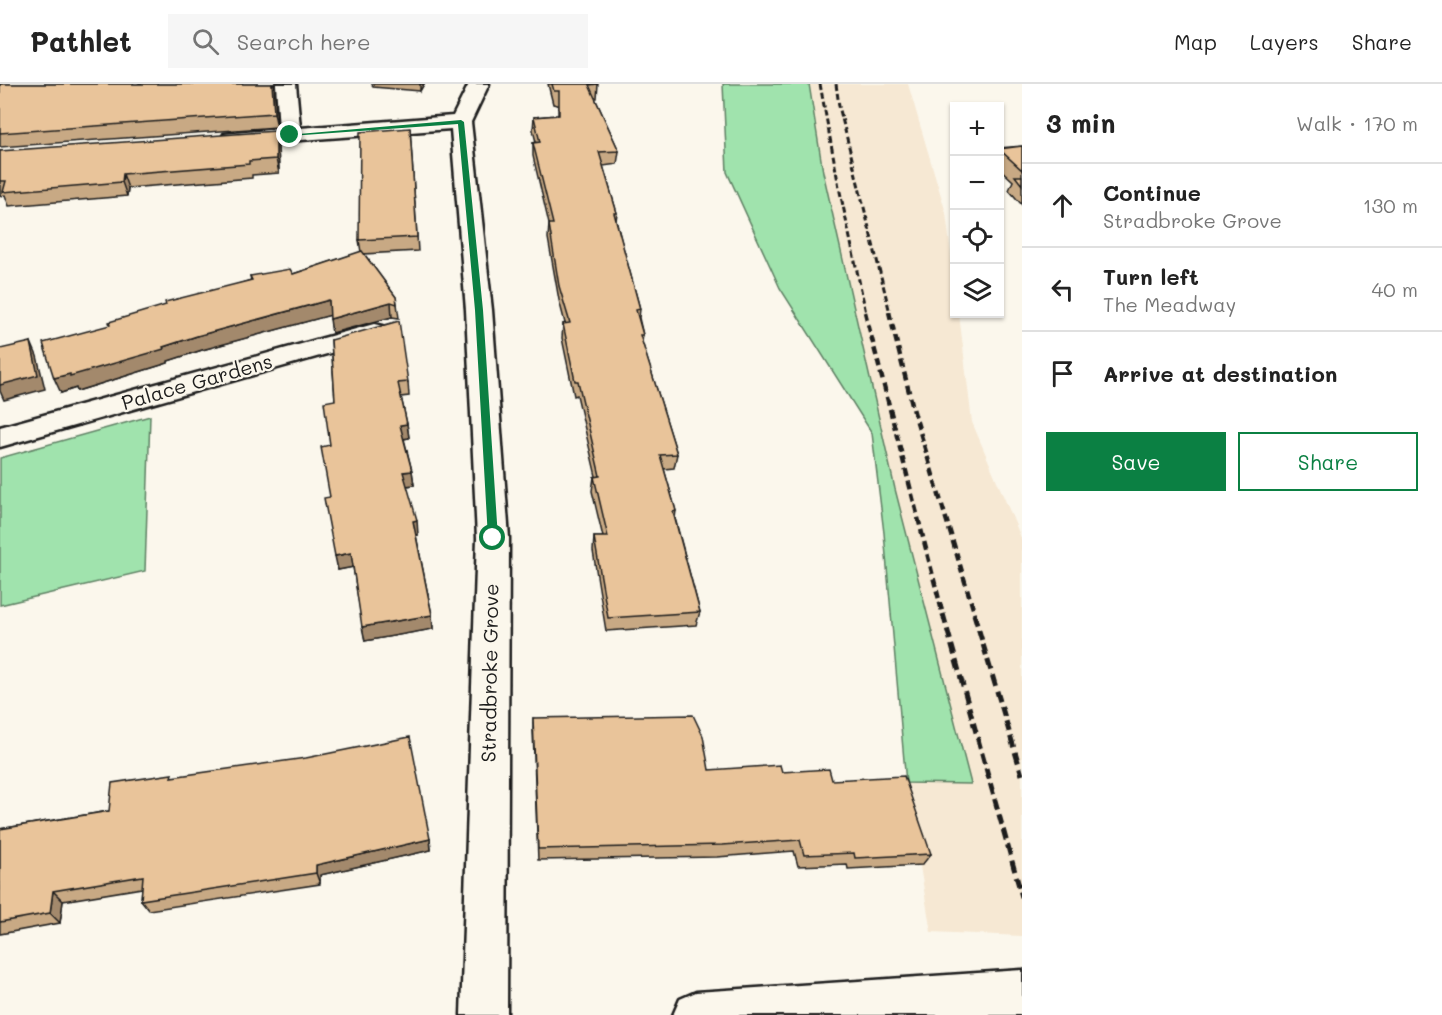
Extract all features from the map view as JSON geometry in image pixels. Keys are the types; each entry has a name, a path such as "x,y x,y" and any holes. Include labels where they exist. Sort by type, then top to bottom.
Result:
{"street":[{"path":"286,84 290,135"},
{"path":"209,141 461,122 479,84"},
{"name":"Stradbroke Grove","path":"461,122 479,310 493,538 484,1015"},
{"name":"Palace Gardens","path":"0,437 393,327"},
{"path":"696,1015 1022,993"}],"shaded area":[{"path":"723,84 908,84 946,213 950,246 950,318 959,318 972,422 1022,540 1022,936 931,932 906,783 884,533 872,433 780,288 727,172"}],"green space":[{"path":"723,84 809,84 823,172 895,489 971,784 906,783 884,533 872,433 780,288 727,172"},
{"path":"150,416 145,571 0,605 0,458"}],"building":[{"path":"0,84 272,84 274,113 0,133"},
{"path":"552,84 598,84 589,85 619,151 599,152 617,213 614,213 640,309 636,310 643,335 640,335 677,454 660,455 700,612 608,618 594,537 608,537 594,477 600,476 578,381 575,381 563,324 570,323 559,286 549,224 553,224 533,143 540,142 534,117 559,115 559,91 554,91"},
{"path":"410,128 417,237 359,240 360,132"},
{"path":"276,131 276,159 249,161 249,164 123,174 122,182 3,192 6,181 0,181 0,151"},
{"path":"1022,146 1022,170 1004,154 1004,148"},
{"path":"1015,176 1022,176 1022,185"},
{"path":"362,251 396,297 397,304 391,302 330,319 329,300 197,336 163,347 164,349 70,376 70,374 54,378 43,343 110,325 109,322 166,305 165,302 252,280 250,276 290,269 293,274"},
{"path":"399,321 408,382 398,383 407,424 400,425 412,471 403,472 417,520 413,521 432,615 362,627 351,553 335,556 324,498 330,497 321,447 330,445 324,402 335,400 331,340"},
{"path":"31,342 38,375 0,385 0,349"},
{"path":"693,715 703,736 709,770 780,765 782,772 829,769 832,780 904,776 931,854 855,858 854,853 804,855 800,840 722,845 538,849 533,718"},
{"path":"410,737 430,839 316,865 316,873 141,900 143,876 53,891 50,913 0,922 0,829 109,811 112,783 306,758"}],"railway":[{"path":"820,84 866,313"},
{"path":"836,84 839,106 890,313"},
{"path":"865,312 943,615"},
{"path":"889,312 914,412 975,615"},
{"path":"943,614 1022,897"},
{"path":"974,614 1022,775"}],"route":[{"path":"290,135 461,122 479,310 493,538"}]}
